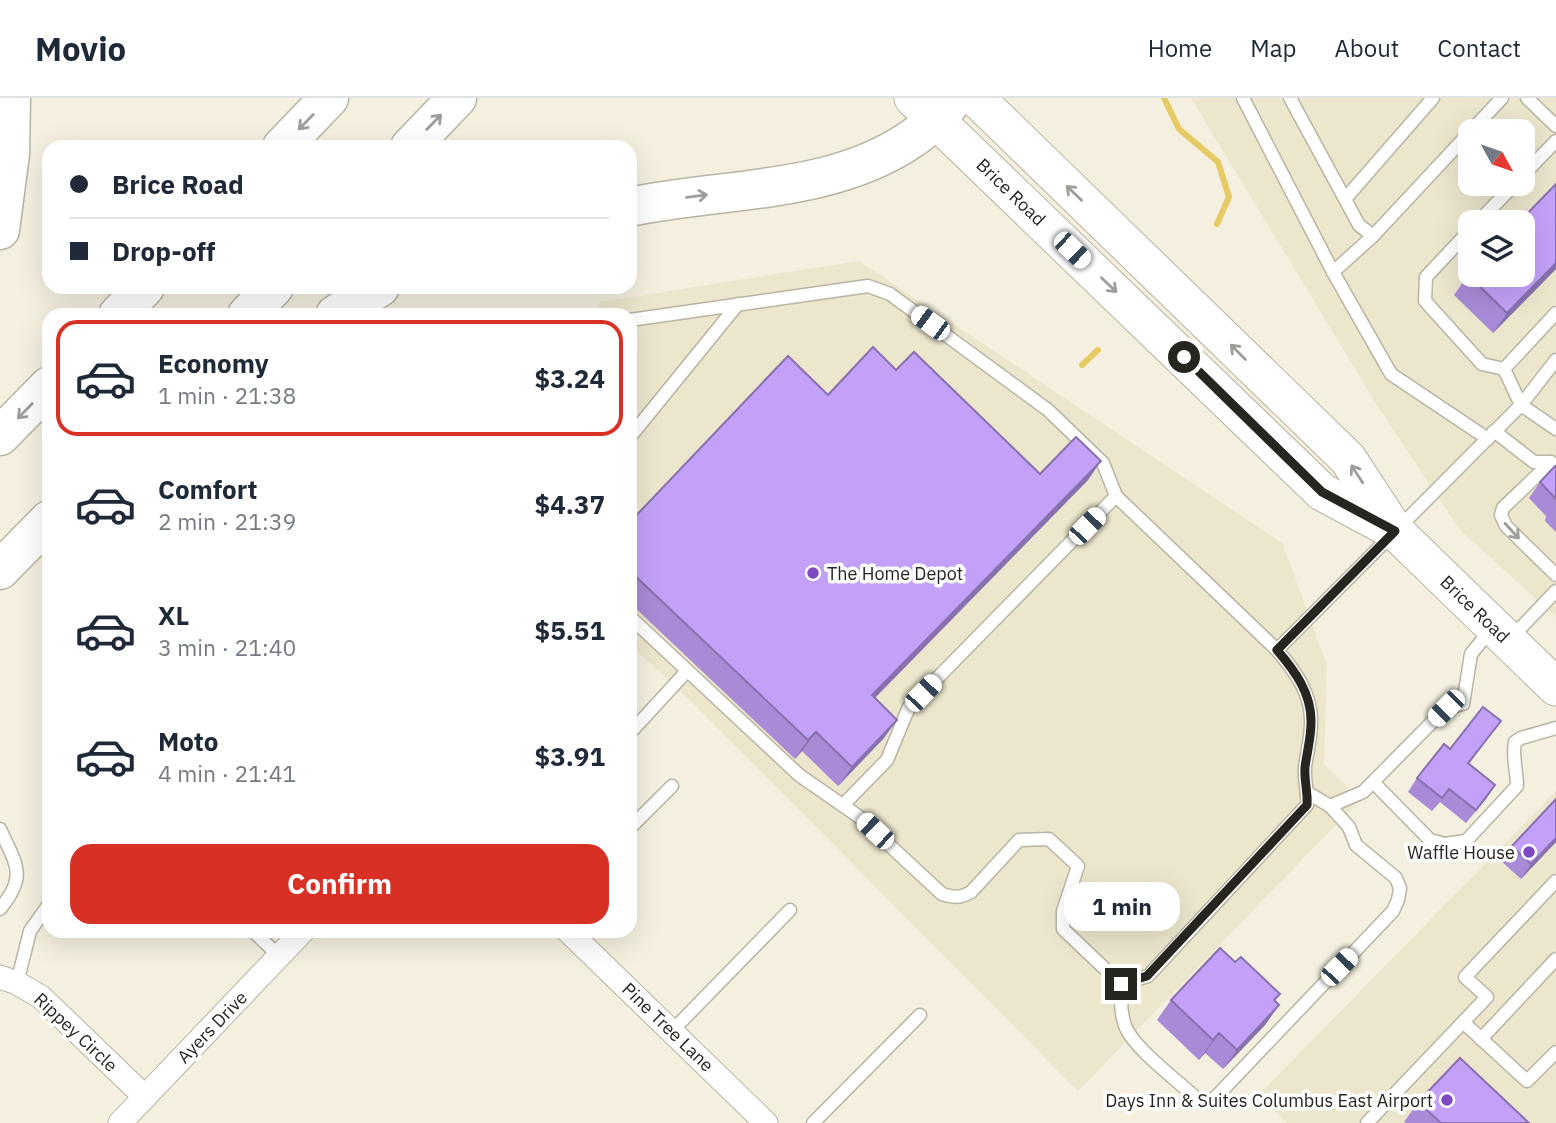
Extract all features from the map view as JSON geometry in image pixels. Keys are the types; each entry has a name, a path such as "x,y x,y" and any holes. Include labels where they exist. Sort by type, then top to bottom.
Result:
{"highway":[{"path":"0,230 10,154 11,98"},
{"path":"289,140 330,98"},
{"path":"417,140 457,98"},
{"path":"637,206 822,177 888,153 913,138 934,105"},
{"path":"125,308 138,294"},
{"path":"254,308 267,294"},
{"path":"346,308 369,294"},
{"path":"0,436 42,393"},
{"path":"0,573 42,528"},
{"path":"0,573 42,542"}],"main road":[{"name":"Brice Road","path":"976,98 1348,459 1395,531 1556,687"},
{"name":"Brice Road","path":"934,105 1322,492 1395,531"}],"street":[{"name":"Ayers Drive","path":"120,1123 296,938"},
{"name":"Pine Tree Lane","path":"575,938 766,1123"},
{"name":"Rippey Circle","path":"9,980 41,997 145,1097"}],"lane":[{"path":"1243,98 1333,272 1391,373 1534,462 1553,465"},
{"path":"1290,98 1359,225 1373,236"},
{"path":"1345,199 1433,98"},
{"path":"1483,119 1502,98"},
{"path":"1527,98 1556,126"},
{"path":"1535,163 1556,141"},
{"path":"1333,272 1373,236 1458,146"},
{"path":"1490,210 1503,196"},
{"path":"1458,243 1426,277 1425,301 1482,364 1504,369"},
{"path":"637,319 868,286 890,294 1048,410 1103,463 1116,496 1277,650 1293,669 1309,702 1311,722 1304,771 1307,805 1147,976 1121,984"},
{"path":"637,428 738,304"},
{"path":"1504,369 1556,313"},
{"path":"1277,650 1521,405 1556,360"},
{"path":"1504,369 1521,405 1556,429"},
{"path":"1553,465 1503,508 1501,515 1506,526 1556,575"},
{"path":"843,805 887,760 909,707 1116,496"},
{"path":"1330,806 1363,792 1446,708 1464,704 1471,654 1556,592"},
{"path":"637,624 799,775 858,816 942,894 953,898 971,892 1019,840 1049,839 1078,866 1063,911 1063,929 1121,984 1126,1028 1136,1044 1196,1098 1206,1102 1215,1098 1393,911 1398,900 1400,888 1396,878 1356,845 1349,827 1330,806 1308,793"},
{"path":"637,726 688,671"},
{"path":"1373,782 1430,840 1446,844 1466,841 1517,786 1513,753 1515,742 1556,728"},
{"path":"637,821 672,786"},
{"path":"0,829 19,871 15,888 0,909"},
{"path":"1367,1123 1487,997 1465,977 1556,881"},
{"path":"672,1031 790,910"},
{"path":"9,980 30,931 42,914"},
{"path":"260,938 279,956"},
{"path":"1481,1039 1556,959"},
{"path":"813,1123 920,1015"},
{"path":"1463,1022 1527,1081 1556,1052"}],"shaded area":[{"path":"1191,98 1556,98 1556,617 1460,530 1377,405"},
{"path":"859,261 1283,544 1327,665 1324,764 1360,800 1078,1091 694,704 637,651 637,308 597,308 600,302"},
{"path":"1556,791 1556,1123 1287,1123 1258,1096"}],"building":[{"path":"1556,184 1556,263 1535,284 1535,210 1531,210"},
{"path":"1480,287 1532,287 1507,313"},
{"name":"The Home Depot","path":"873,347 896,370 914,352 1040,474 1076,437 1101,461 872,695 897,720 852,767 816,732 808,740 637,578 637,515 788,356 828,395"},
{"path":"1556,466 1556,499 1540,482"},
{"path":"1483,707 1501,721 1468,763 1495,785 1476,810 1449,789 1442,798 1417,778 1444,744 1450,749"},
{"name":"Waffle House","path":"1556,799 1556,838 1531,864 1512,846"},
{"path":"1220,948 1235,962 1241,957 1280,994 1274,1000 1279,1005 1237,1050 1219,1033 1213,1040 1171,1000"},
{"path":"1460,1058 1529,1123 1441,1123 1418,1102"}],"waterway":[{"path":"1164,98 1179,129 1218,162 1229,197 1217,224"},
{"path":"1082,365 1098,350"}],"place":[{"name":"The Home Depot","path":"813,573"},
{"name":"Waffle House","path":"1529,852"},
{"name":"Days Inn & Suites Columbus East Airport","path":"1447,1100"}],"route":[{"path":"1121,984 1147,976 1307,805 1304,771 1311,722 1309,702 1293,669 1277,650 1395,531 1322,492 1184,357"}]}
